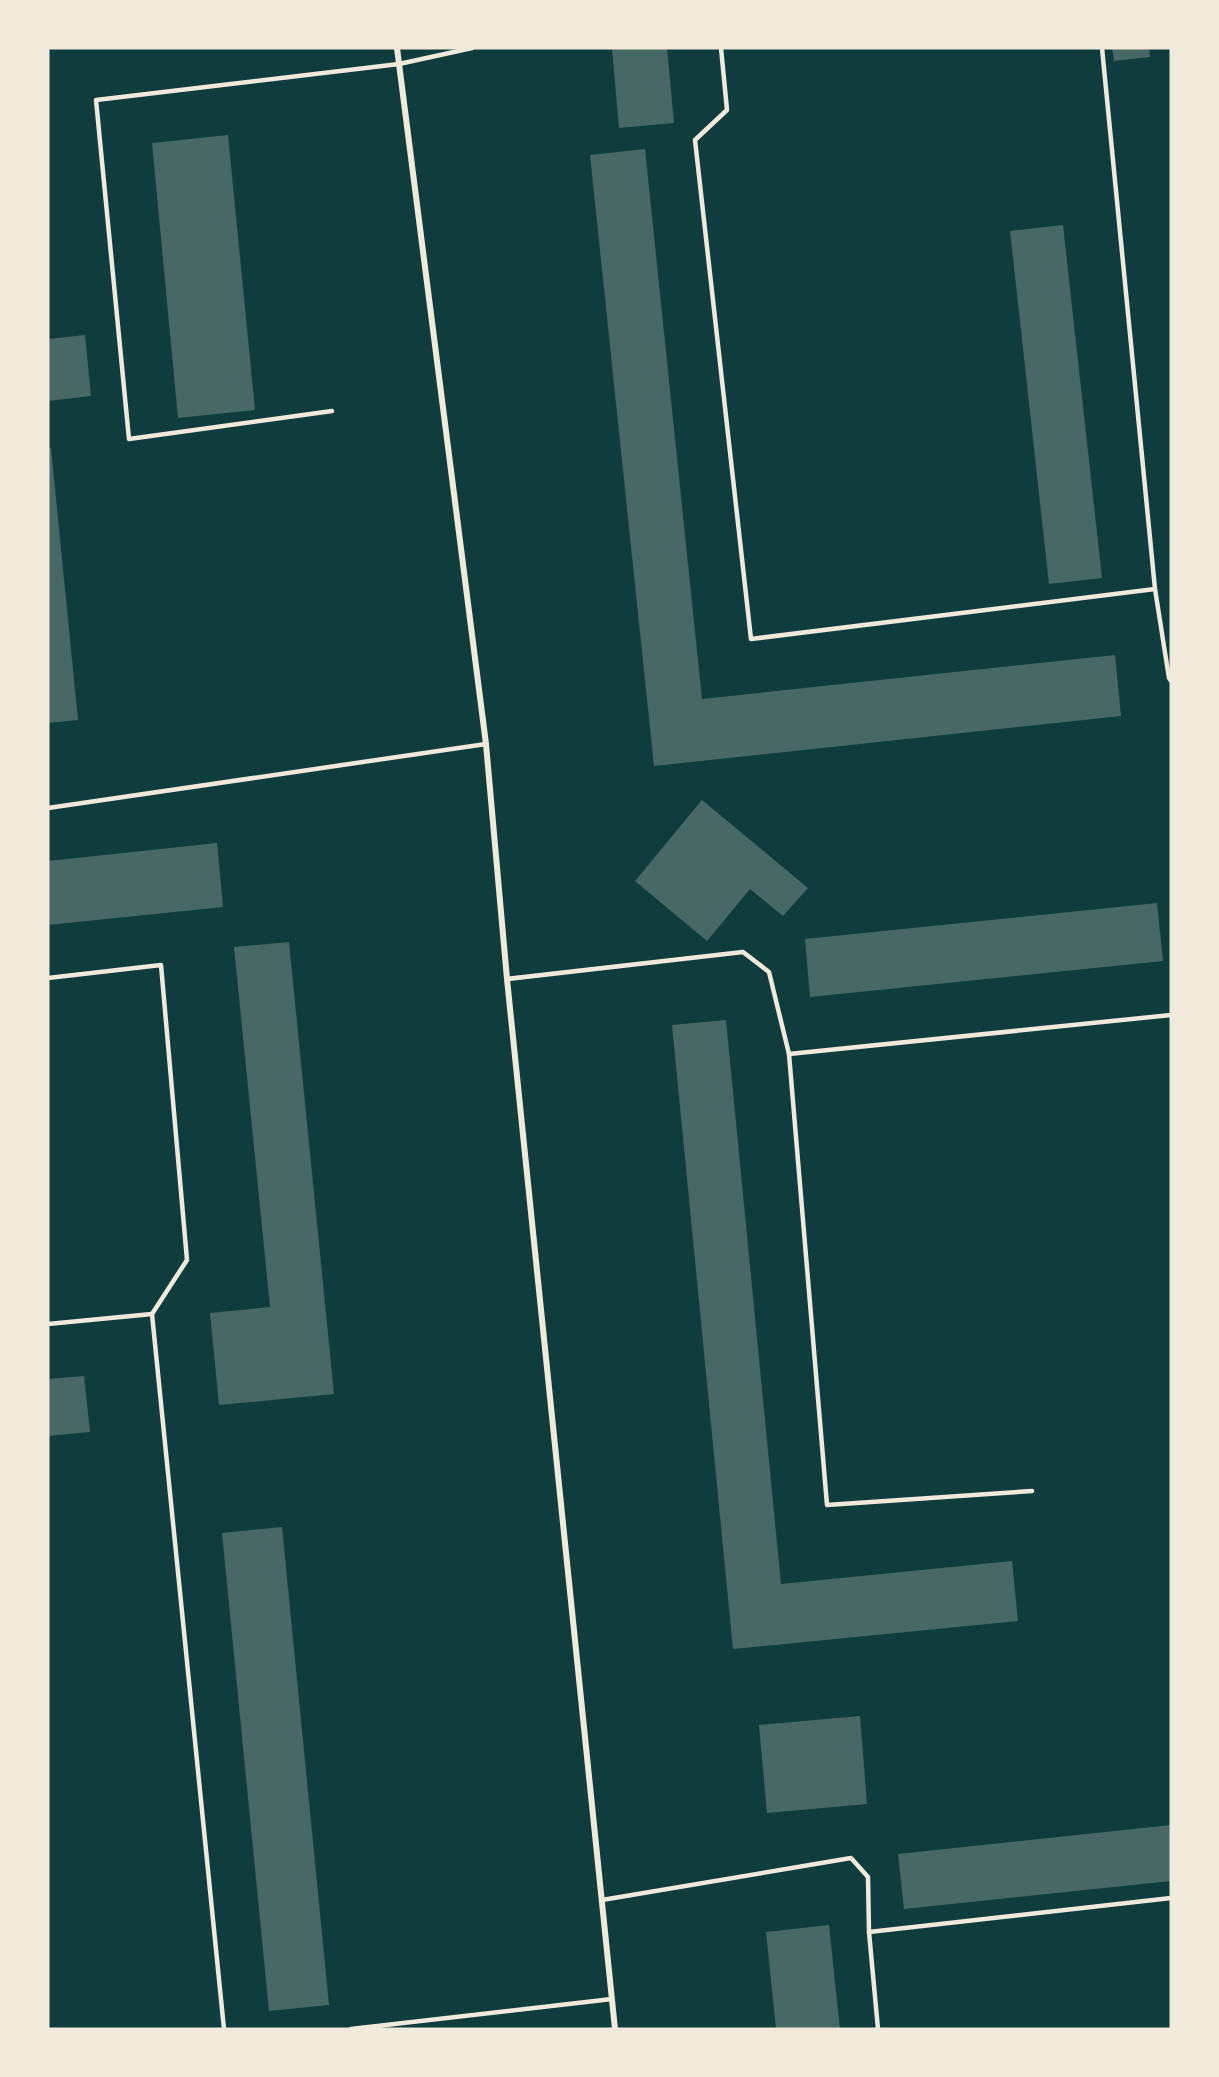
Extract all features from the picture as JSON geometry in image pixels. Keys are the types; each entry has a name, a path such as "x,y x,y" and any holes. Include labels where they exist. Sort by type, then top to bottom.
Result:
{"street":[{"path":"397,48 486,744 507,979 615,2029"}],"lane":[{"path":"332,411 129,439 96,100 399,64 472,48"},
{"path":"721,48 727,110 695,140 751,639 1155,589"},
{"path":"1102,48 1155,589 1171,681"},
{"path":"48,808 486,744"},
{"path":"507,979 743,952 769,972 789,1054 827,1505 1032,1491"},
{"path":"48,978 161,965 187,1260 152,1314 224,2029"},
{"path":"789,1054 1171,1015"},
{"path":"48,1324 152,1314"},
{"path":"602,1900 851,1858 868,1877 868,1932 878,2029"},
{"path":"868,1932 1171,1898"},
{"path":"351,2029 612,1999"}],"building":[{"path":"612,48 667,48 674,123 619,128"},
{"path":"1112,48 1149,48 1150,57 1114,61"},
{"path":"228,135 255,410 178,418 152,143"},
{"path":"645,149 702,699 1115,655 1121,716 654,766 590,155"},
{"path":"1063,225 1102,578 1049,584 1010,231"},
{"path":"85,335 91,396 48,401 48,339"},
{"path":"48,448 51,448 78,720 48,723"},
{"path":"702,800 808,888 783,916 750,889 707,941 635,881"},
{"path":"217,843 223,907 48,925 48,861"},
{"path":"1157,903 1163,961 810,997 805,939"},
{"path":"289,942 334,1394 219,1405 210,1313 270,1307 234,947"},
{"path":"726,1020 781,1584 1012,1561 1018,1621 733,1649 672,1025"},
{"path":"84,1376 90,1432 48,1436 48,1379"},
{"path":"282,1527 329,2005 269,2011 222,1533"},
{"path":"860,1716 867,1804 767,1813 759,1725"},
{"path":"1171,1825 1171,1881 904,1909 898,1854"},
{"path":"829,1925 840,2029 776,2029 766,1932"}]}
